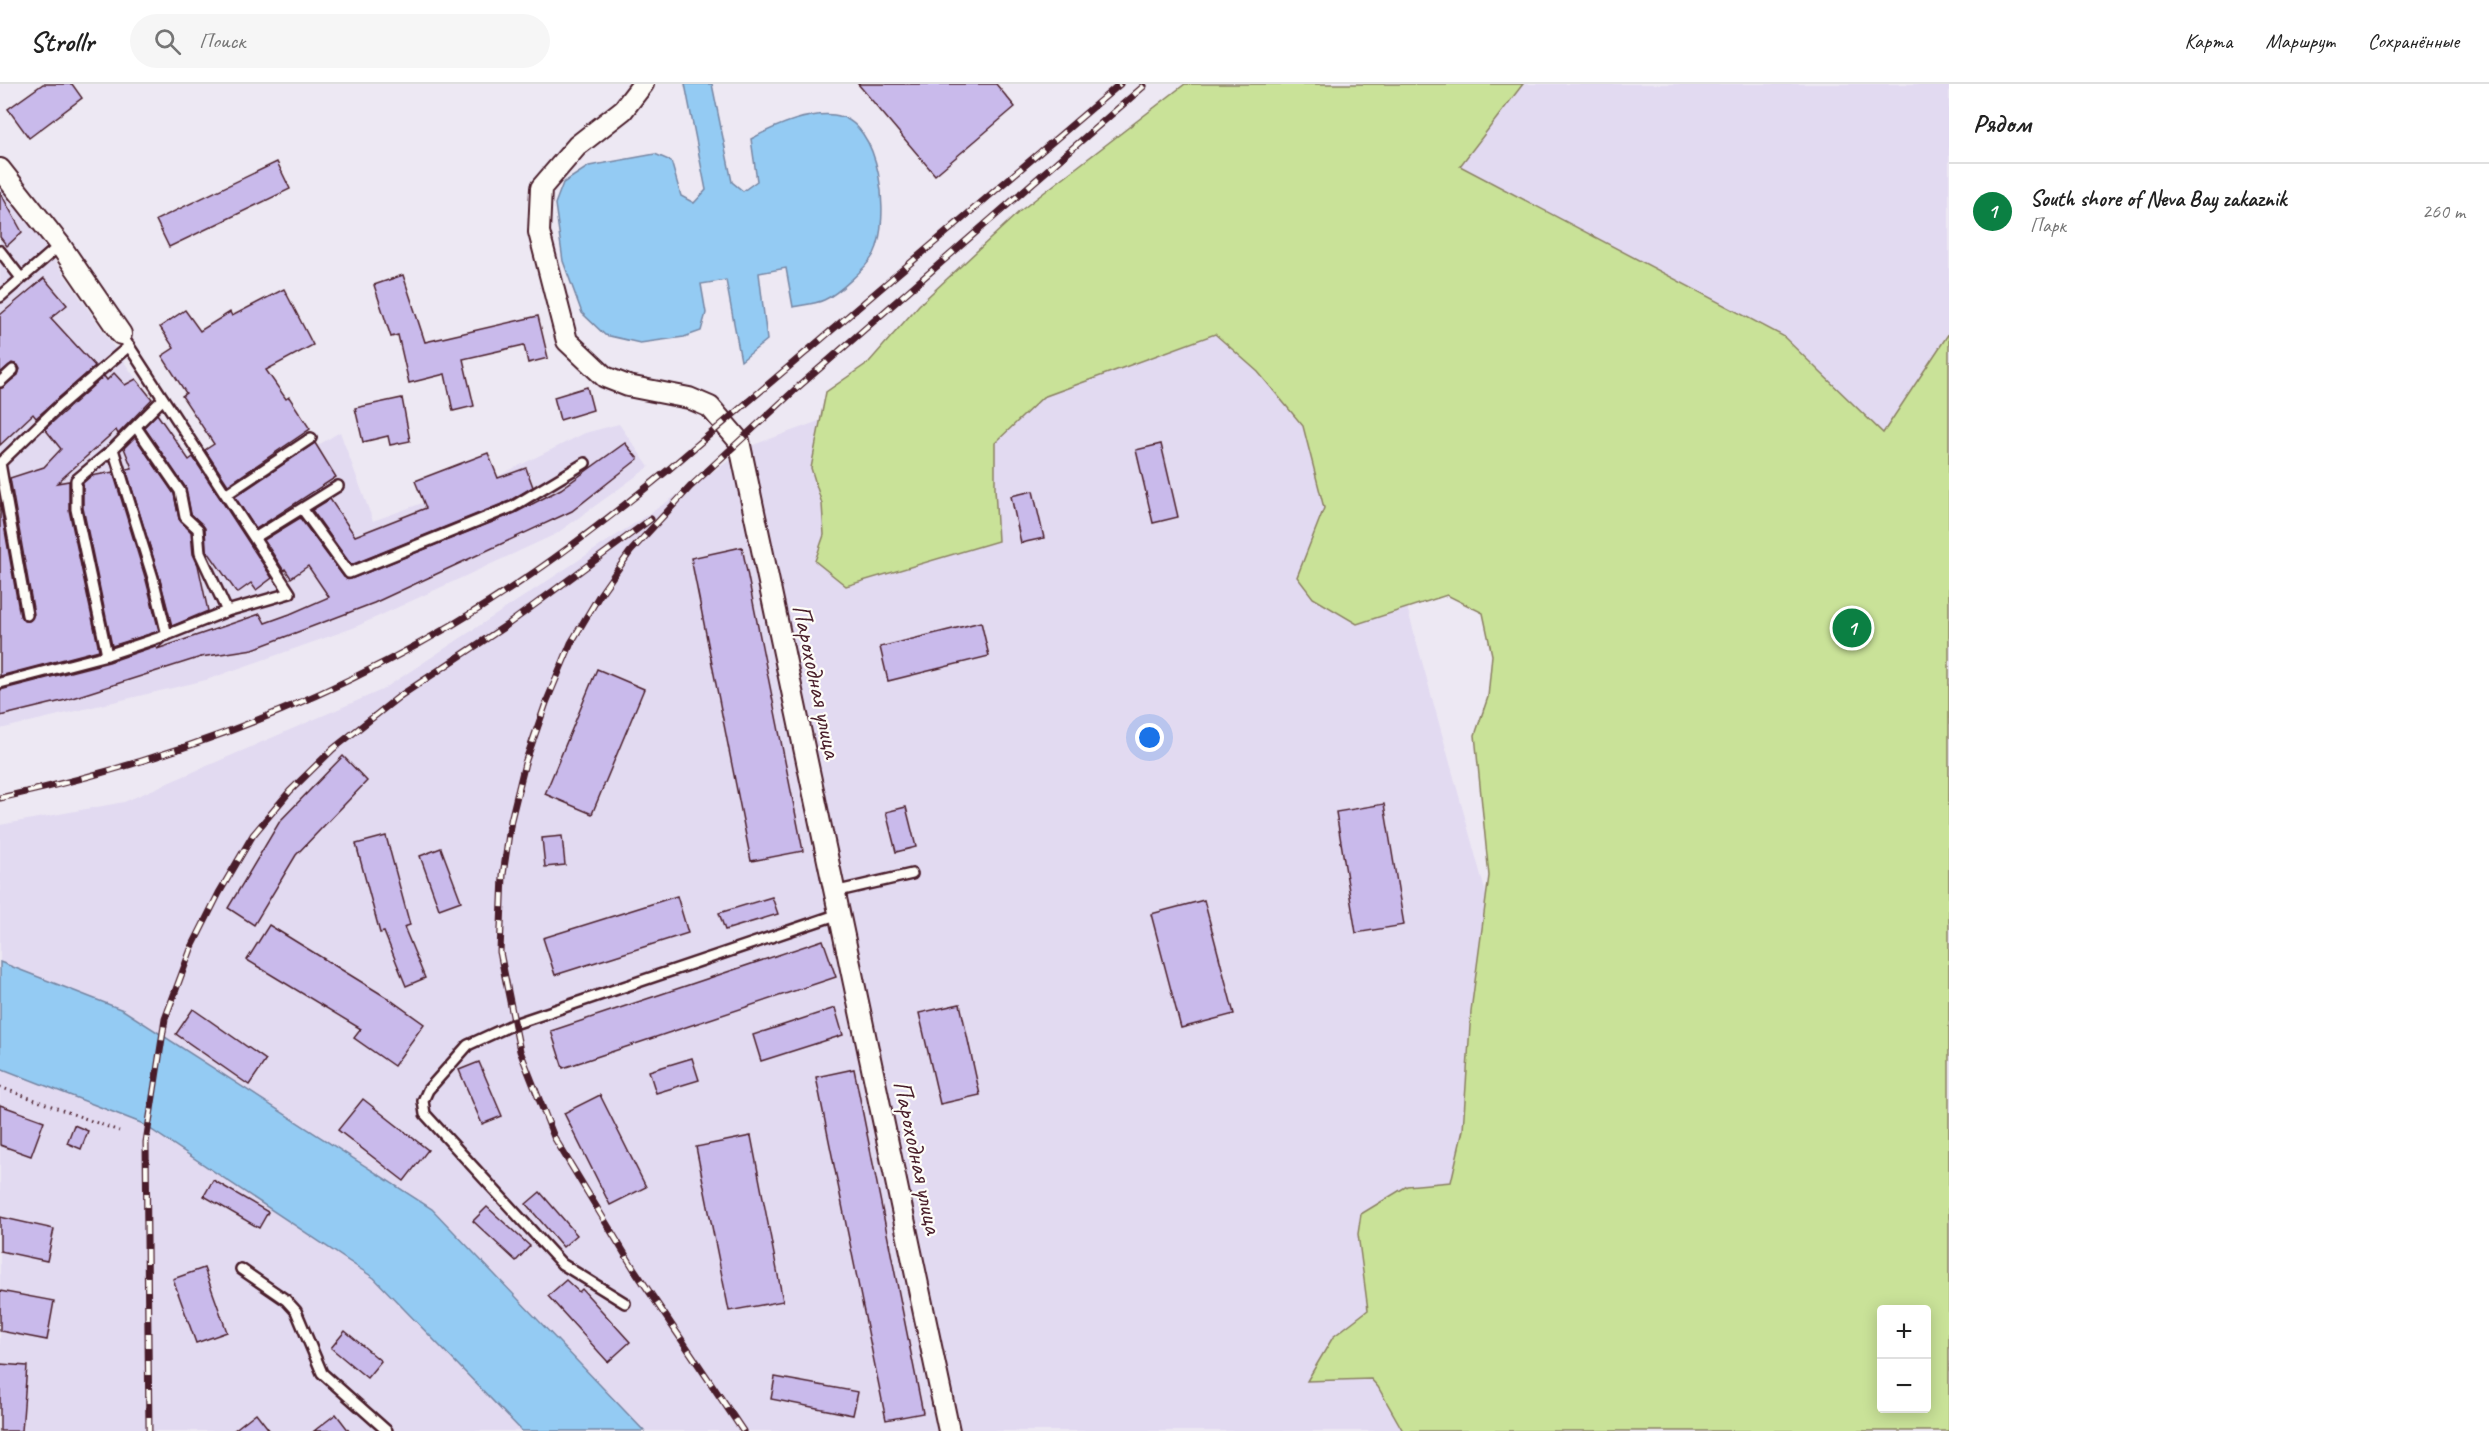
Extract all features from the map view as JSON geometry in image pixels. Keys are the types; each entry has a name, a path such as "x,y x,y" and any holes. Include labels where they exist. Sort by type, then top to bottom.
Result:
{"street":[{"name":"Пароходная улица","path":"643,84 623,110 577,146 541,188 539,232 567,341 605,377 628,386 689,398 710,407 739,441 949,1431"},
{"path":"0,169 60,245 125,340"}],"lane":[{"path":"0,297 60,245"},
{"path":"0,251 21,278"},
{"path":"0,683 107,655 227,611 290,593 256,537 125,340 0,463 27,615"},
{"path":"0,381 13,370"},
{"path":"107,655 76,509 76,480 113,449 163,399"},
{"path":"136,427 180,491 185,517 198,529 200,553 227,611"},
{"path":"227,494 311,438"},
{"path":"113,449 153,578 166,635"},
{"path":"303,510 349,573 512,507 585,463"},
{"path":"256,537 303,510 338,486"},
{"path":"834,892 912,874"},
{"path":"625,1303 562,1264 425,1114 423,1101 428,1090 468,1045 514,1024 839,914"},
{"path":"241,1269 286,1299 296,1311 322,1373 387,1431"}],"path":[{"path":"0,1087 119,1131"}],"shaded area":[{"path":"1523,84 1949,84 1949,423 1898,447 1460,166"},
{"path":"0,181 221,503 340,432 373,521 502,474 585,433 619,424 649,467 556,534 353,628 206,680 0,729"},
{"path":"1307,244 1634,1431 644,1431 432,1209 123,1010 0,962 0,825 124,802 382,690 753,445"},
{"path":"0,1068 141,1123 374,1278 522,1431 0,1431"}],"green space":[{"path":"1185,84 1523,84 1460,166 1783,336 1883,433 1949,333 1949,1431 1403,1431 1371,1379 1307,1381 1333,1337 1368,1310 1358,1234 1361,1214 1407,1186 1451,1182 1463,1130 1471,1011 1489,876 1475,735 1488,697 1492,655 1483,613 1447,595 1357,624 1313,598 1297,577 1324,508 1303,426 1258,372 1215,334 1043,397 995,443 998,541 846,586 815,561 824,535 822,504 811,468 826,392 869,362 919,305 1020,211"}],"water":[{"path":"685,84 712,84 732,182 743,191 757,181 751,139 780,125 813,116 834,115 850,121 863,134 872,152 878,174 882,219 874,254 852,280 830,297 793,307 786,268 759,273 767,340 741,361 726,280 701,284 706,313 701,331 684,337 640,343 605,335 582,313 563,261 555,204 563,183 589,166 655,154 671,161 681,196 694,203 706,190"},
{"path":"0,962 123,1010 432,1209 644,1431 522,1431 374,1278 141,1123 0,1068"}],"building":[{"path":"43,84 72,84 82,98 29,138 8,109"},
{"path":"858,84 996,84 1015,107 935,175"},
{"path":"277,162 290,189 169,247 156,220"},
{"path":"0,192 22,232 7,246 0,237"},
{"path":"403,275 425,342 538,316 548,358 528,363 524,345 463,359 474,406 453,411 445,374 409,383 398,335 391,337 374,285"},
{"path":"44,278 67,305 51,318 95,366 36,418 33,414 0,445 0,389 18,375 20,369 18,365 12,363 0,373 0,315"},
{"path":"284,289 313,345 266,370 286,399 289,397 310,429 228,485 205,450 214,444 182,396 186,393 162,356 174,348 160,327 185,310 200,331 230,312 232,316"},
{"path":"114,373 125,385 136,379 152,399 118,434 116,430 57,483 69,481 69,510 99,650 0,676 0,502 20,616 24,621 29,621 34,614 10,478 44,467 61,449 45,429 104,376 107,380"},
{"path":"587,387 593,410 560,420 554,397"},
{"path":"402,398 410,441 390,445 388,436 363,442 355,408"},
{"path":"157,414 189,460 193,457 272,578 256,590 251,583 237,593 206,549 205,528 191,514 186,488 144,427"},
{"path":"135,437 174,494 179,519 191,532 193,554 198,565 208,611 172,626 126,469 132,468 124,448"},
{"path":"315,443 336,477 256,529 235,497"},
{"path":"625,443 638,459 572,511 374,603 253,649 201,657 66,700 0,716 0,690 109,662 164,643 157,649 260,614 265,623 329,597 308,566 291,578 264,540 300,518 344,577 351,579 515,513 561,489"},
{"path":"1161,444 1178,517 1153,523 1136,450"},
{"path":"488,453 498,478 526,468 533,487 509,501 351,565 312,510 330,499 355,536 426,508 415,481"},
{"path":"113,472 159,631 112,646 83,508 83,483 91,476"},
{"path":"1033,491 1044,538 1021,543 1011,496"},
{"path":"742,547 803,851 751,861 691,558"},
{"path":"981,622 989,656 888,681 880,647"},
{"path":"597,669 644,689 592,814 545,794"},
{"path":"343,756 367,781 296,855 254,925 228,908 280,821"},
{"path":"1384,804 1404,925 1356,933 1336,812"},
{"path":"906,807 916,847 896,852 886,812"},
{"path":"386,836 410,925 404,927 425,978 406,986 384,932 380,933 356,844"},
{"path":"562,836 565,865 545,867 542,838"},
{"path":"441,848 461,901 439,909 420,856"},
{"path":"677,896 688,933 555,975 543,938"},
{"path":"772,897 778,914 725,930 719,913"},
{"path":"1204,900 1234,1014 1181,1028 1151,914"},
{"path":"269,925 389,999 424,1024 394,1066 354,1038 361,1029 247,960"},
{"path":"823,940 836,977 563,1068 551,1031"},
{"path":"960,1004 980,1095 940,1104 919,1013"},
{"path":"835,1008 843,1035 761,1061 753,1035"},
{"path":"193,1009 266,1060 249,1085 176,1034"},
{"path":"692,1058 699,1080 656,1093 649,1071"},
{"path":"479,1062 502,1116 482,1124 459,1070"},
{"path":"854,1069 923,1413 886,1420 816,1077"},
{"path":"600,1095 646,1187 610,1205 564,1113"},
{"path":"363,1099 428,1150 404,1181 338,1130"},
{"path":"0,1105 44,1121 31,1156 0,1145"},
{"path":"74,1125 88,1131 81,1149 67,1143"},
{"path":"751,1136 783,1301 729,1311 696,1147"},
{"path":"213,1180 268,1212 259,1228 204,1196"},
{"path":"540,1192 577,1235 563,1247 526,1204"},
{"path":"487,1207 530,1246 516,1261 473,1221"},
{"path":"0,1217 54,1229 47,1261 0,1251"},
{"path":"204,1268 227,1332 196,1343 173,1279"},
{"path":"566,1280 579,1292 582,1289 630,1342 608,1362 548,1296"},
{"path":"0,1291 54,1301 47,1340 0,1331"},
{"path":"345,1331 381,1361 367,1378 331,1348"},
{"path":"0,1364 27,1366 22,1431 0,1431"},
{"path":"775,1377 858,1392 853,1415 771,1399"},
{"path":"256,1413 270,1431 233,1431"},
{"path":"336,1414 349,1431 314,1431"}],"railway":[{"path":"0,798 69,782 137,762 270,715 399,655 520,582 558,556 668,470 1120,84"},
{"path":"743,1431 634,1269 554,1137 520,1051 500,952 503,875 511,820 525,763 546,703 571,643 599,596 630,552 690,487 797,388 1144,86"},
{"path":"149,1431 146,1142 165,1019 191,949 219,893 253,835 290,791 333,749 400,696 507,625 651,519"}],"place":[{"name":"South shore of Neva Bay zakaznik","path":"1852,628"}]}
